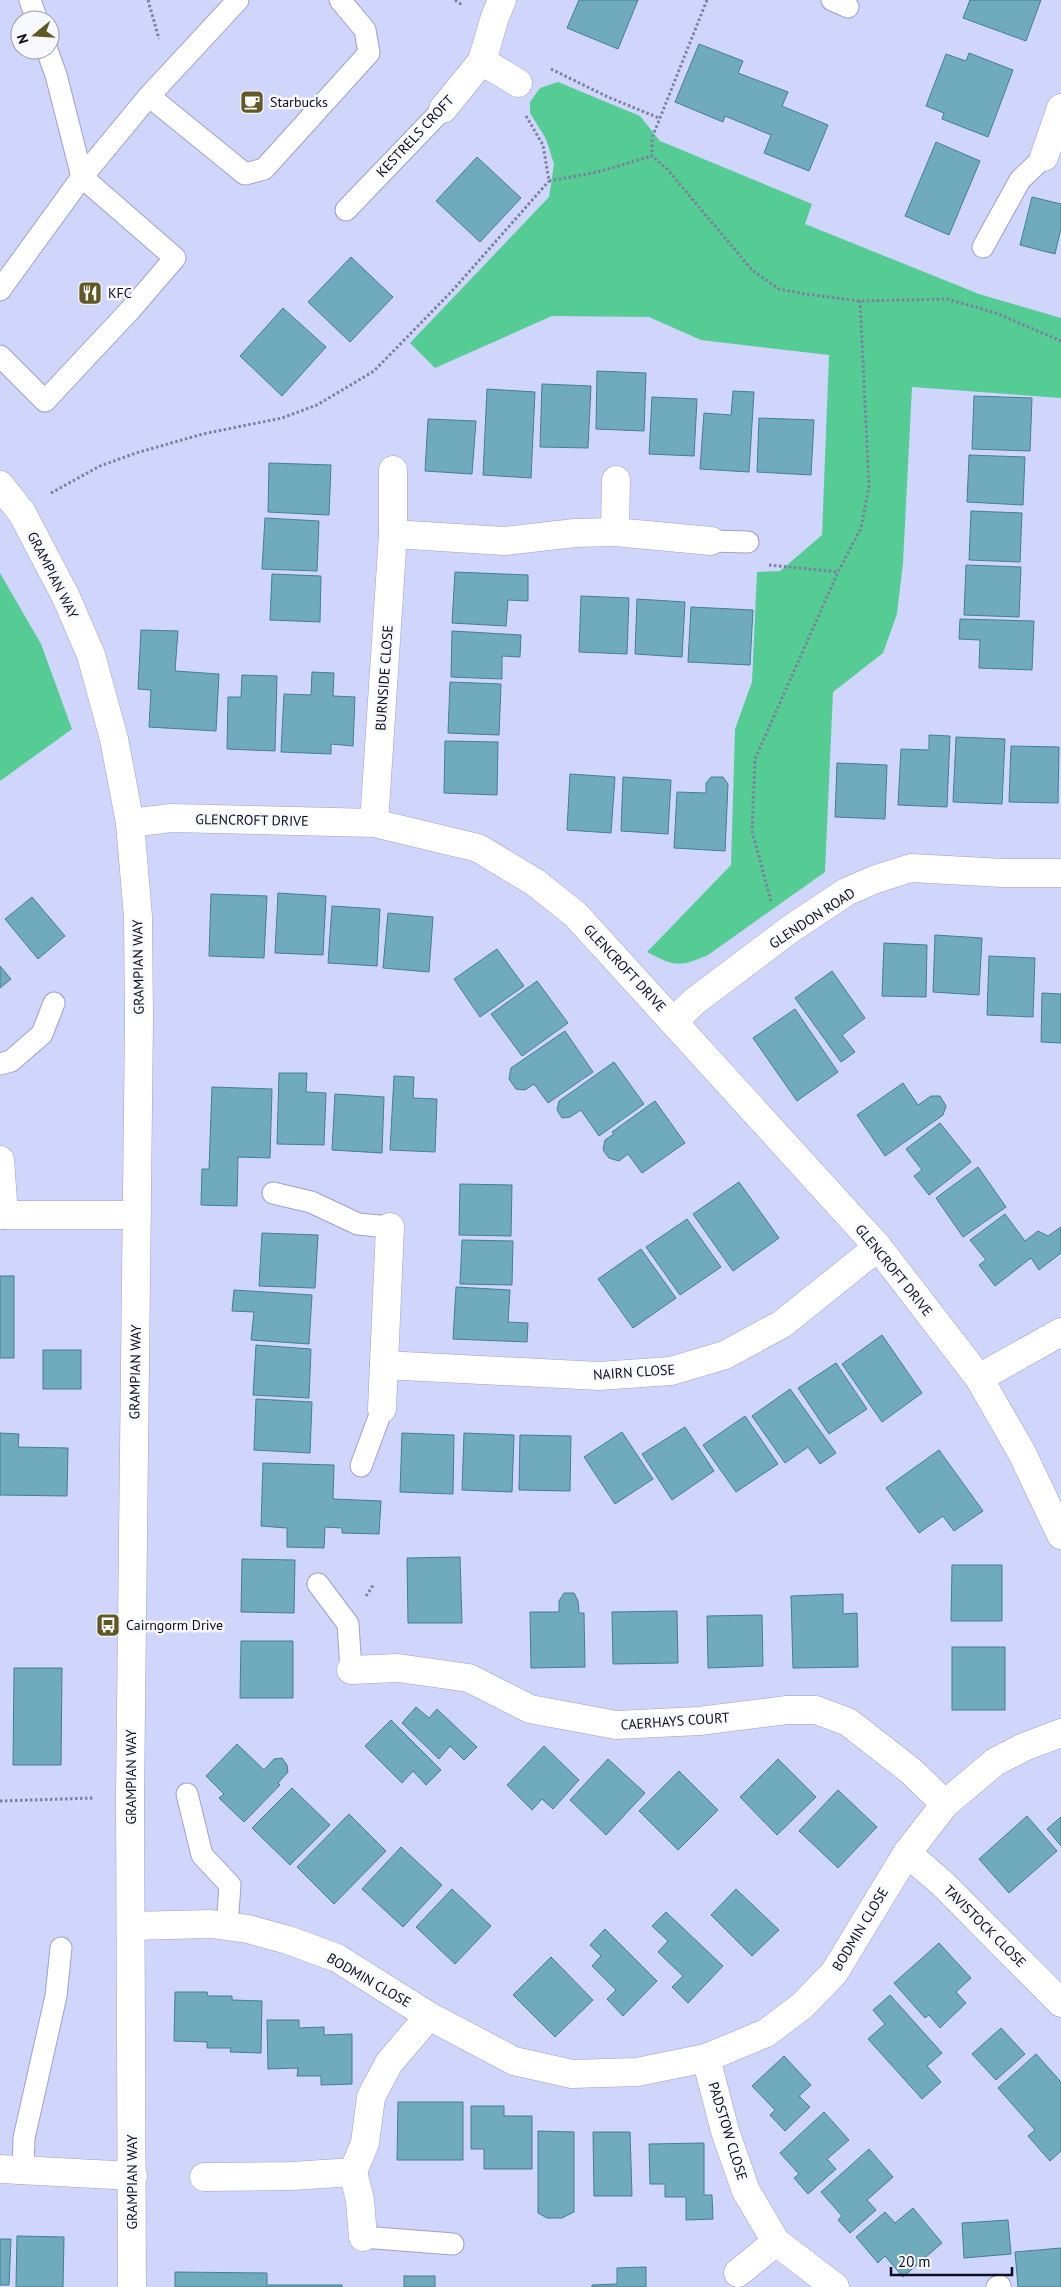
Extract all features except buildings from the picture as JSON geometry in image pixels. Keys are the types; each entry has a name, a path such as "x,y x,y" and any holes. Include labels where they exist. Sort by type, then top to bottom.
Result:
{"street":[{"name":"KESTRELS CROFT","path":"443,109 482,61 499,9"},
{"path":"482,61 518,83"},
{"path":"1044,157 1058,124"},
{"name":"BURNSIDE CLOSE","path":"374,823 393,534 393,470"},
{"path":"615,532 616,480"},
{"name":"GRAMPIAN WAY","path":"0,485 22,513 66,598 91,655 114,739 130,823 138,917 137,1215 130,1797 132,2287"},
{"path":"393,534 504,541 575,533 615,532 711,542"},
{"name":"GLENCROFT DRIVE","path":"130,823 171,818 374,823 478,848 536,883 576,915 674,1020 878,1247 979,1378 1022,1453 1061,1535"},
{"name":"GLENDON ROAD","path":"674,1020 695,1001 789,930 846,892 876,879 910,868 1003,873 1061,873"},
{"path":"0,1160 2,1215 137,1215"},
{"path":"382,1409 390,1227"},
{"name":"NAIRN CLOSE","path":"384,1365 599,1376 671,1371 725,1355 782,1324 878,1247"},
{"path":"979,1378 1061,1332"},
{"name":"CAERHAYS COURT","path":"351,1670 398,1668 469,1678 530,1709 616,1725 699,1721 787,1710 816,1710 848,1722 910,1770 945,1804"},
{"name":"BODMIN CLOSE","path":"131,1926 211,1924 248,1928 288,1940 337,1958 429,2016 514,2061 572,2074 637,2072 706,2058 766,2033 802,2006 834,1973 907,1853 945,1804 996,1762 1024,1747 1061,1733"},
{"name":"TAVISTOCK CLOSE","path":"907,1853 944,1884 1061,2003"},
{"path":"363,2237 360,2200 353,2172 364,2143 371,2097 389,2063 429,2016"},
{"name":"PADSTOW CLOSE","path":"706,2058 724,2131 746,2191 776,2242 835,2287"},
{"path":"11,2169 133,2176"},
{"path":"204,2177 292,2176 353,2172"},
{"path":"736,2280 776,2242"}],"lane":[{"path":"0,290 82,177 150,96 238,0"},
{"path":"150,96 245,174 264,169 369,53 366,30 340,0"},
{"path":"0,356 45,401 132,308 175,258 82,177 51,60"},
{"name":"KESTRELS CROFT","path":"346,210 443,109"},
{"path":"983,248 1020,180 1044,157"},
{"path":"711,542 748,542"},
{"path":"0,1064 11,1060 42,1034 54,1003"},
{"path":"273,1193 311,1202 358,1224 390,1227"},
{"path":"362,1466 382,1409"},
{"path":"318,1584 348,1624 351,1670"},
{"path":"187,1794 202,1855 230,1885 227,1926"},
{"path":"11,2169 24,2138 56,1996 61,1948"},
{"path":"363,2237 453,2244"}],"path":[{"path":"148,0 160,42"},
{"path":"455,0 456,2 499,9"},
{"path":"708,0 659,118 652,138 652,156 667,169 752,270 779,289 806,294 860,300 947,299 996,313 1061,341"},
{"path":"548,66 555,72 659,118"},
{"path":"518,83 525,115 543,146 549,181"},
{"path":"22,513 51,493 100,466 203,434 282,418 317,404 374,371 452,291 549,181 598,172 652,156"},
{"path":"789,930 770,900 752,831 755,759 838,572 862,528 869,486 860,300"},
{"path":"762,565 838,572"},
{"path":"0,1802 130,1797"}],"green space":[{"path":"558,82 640,116 660,141 812,204 805,224 979,294 1061,318 1061,398 912,387 903,563 897,614 883,653 833,692 825,872 708,955 690,962 677,964 647,952 731,865 735,729 752,682 757,572 780,571 822,535 829,355 701,340 649,317 552,316 435,368 410,343 549,197 554,164 546,139 530,113 530,102 540,88"},
{"path":"0,573 41,644 72,729 0,781"}],"place":[{"name":"Starbucks","path":"252,102"},
{"name":"KFC","path":"90,293"},
{"name":"Cairngorm Drive","path":"108,1625"}]}
